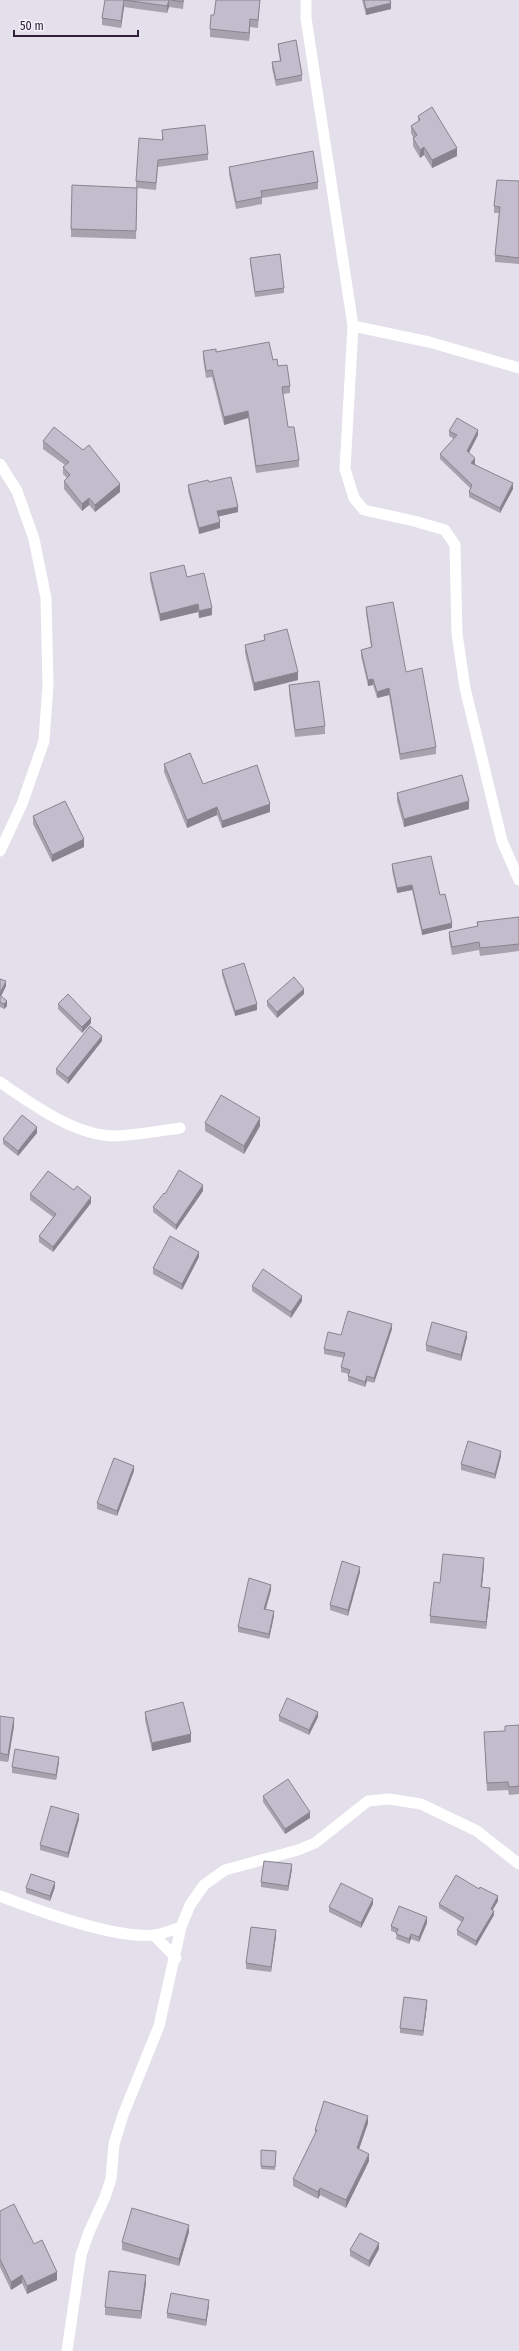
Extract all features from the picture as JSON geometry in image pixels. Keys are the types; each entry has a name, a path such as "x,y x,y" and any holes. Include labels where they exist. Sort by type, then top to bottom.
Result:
{"street":[{"path":"306,0 306,18 353,326 345,469 354,498 364,510 414,521 445,530 455,545 456,634 465,688 502,841 519,880"},
{"path":"353,326 429,342 519,368"},
{"path":"0,464 17,491 34,539 46,598 48,685 44,741 22,804 0,851"},
{"path":"0,1082 43,1112 81,1129 115,1136 180,1128"},
{"path":"67,2351 81,2255 89,2232 105,2197 110,2179 114,2144 123,2115 159,2026 176,1958 181,1928 190,1905 204,1885 225,1870 298,1850 315,1843 368,1801 389,1799 421,1804 477,1831 519,1864"},
{"path":"0,1896 43,1913 118,1932 154,1935 181,1928"},
{"path":"154,1935 176,1958"}],"building":[{"path":"105,0 124,0 121,21 102,18"},
{"path":"124,0 169,0 167,6"},
{"path":"171,0 183,0 183,2"},
{"path":"216,0 260,0 258,20 250,19 249,33 210,29 211,15 214,15"},
{"path":"364,0 390,0 391,3 366,9"},
{"path":"296,40 302,75 276,80 272,62 281,61 278,44"},
{"path":"432,107 457,148 432,160 424,147 420,150 413,138 417,135 411,126 420,120 418,116"},
{"path":"205,125 208,154 158,160 156,183 136,181 139,138 163,140 162,130"},
{"path":"313,151 318,182 261,191 262,197 236,202 229,167"},
{"path":"497,180 519,181 519,258 495,255 500,207 494,206"},
{"path":"72,185 137,188 136,231 71,229"},
{"path":"280,254 284,288 255,292 250,258"},
{"path":"269,342 273,360 277,359 278,366 287,365 290,386 282,387 288,427 294,427 299,460 256,466 248,411 224,417 212,370 206,371 203,351 216,349 216,352"},
{"path":"457,418 478,430 467,451 475,458 471,463 513,483 500,508 469,492 472,485 440,454 457,435 449,431"},
{"path":"54,427 83,450 89,445 120,484 95,505 89,498 82,504 64,481 70,475 63,467 69,462 43,441"},
{"path":"231,477 238,507 217,511 220,522 199,528 188,485 208,480 209,482"},
{"path":"184,565 187,577 204,573 212,608 199,611 198,604 160,614 150,573"},
{"path":"393,602 406,672 422,668 436,747 400,754 389,688 377,692 373,679 368,680 361,650 372,647 366,607"},
{"path":"287,629 298,672 254,683 245,645 265,640 264,635"},
{"path":"319,681 325,726 295,730 289,685"},
{"path":"190,753 203,784 257,765 270,804 222,821 217,807 187,820 164,764"},
{"path":"462,775 469,801 404,819 397,793"},
{"path":"65,801 84,839 52,855 33,816"},
{"path":"431,856 440,895 445,894 452,923 422,930 412,885 397,888 392,864"},
{"path":"519,917 519,944 480,948 479,942 452,947 449,932 478,926 477,922"},
{"path":"244,963 257,1004 235,1011 222,970"},
{"path":"294,977 304,989 277,1012 267,1001"},
{"path":"0,979 6,981 0,993"},
{"path":"68,994 91,1018 82,1027 58,1004"},
{"path":"0,995 7,1001 4,1004 0,1002"},
{"path":"90,1026 102,1036 68,1078 56,1069"},
{"path":"221,1095 260,1118 244,1146 205,1123"},
{"path":"22,1115 37,1127 18,1151 3,1139"},
{"path":"179,1170 203,1185 176,1225 153,1207 164,1193 165,1194"},
{"path":"48,1171 74,1190 77,1186 91,1197 53,1247 39,1236 56,1214 30,1194"},
{"path":"170,1236 199,1252 182,1284 153,1268"},
{"path":"263,1269 302,1296 291,1312 252,1286"},
{"path":"348,1311 392,1324 374,1378 367,1376 365,1382 348,1376 350,1370 341,1367 345,1353 324,1349 328,1332 341,1335"},
{"path":"432,1322 467,1332 461,1355 426,1345"},
{"path":"468,1441 501,1451 495,1474 461,1464"},
{"path":"114,1458 134,1466 117,1511 97,1503"},
{"path":"443,1554 484,1558 481,1587 490,1588 486,1622 430,1616 434,1582 440,1583"},
{"path":"342,1561 360,1567 348,1610 330,1605"},
{"path":"249,1578 271,1585 264,1609 274,1611 269,1634 238,1627"},
{"path":"287,1698 318,1712 309,1730 279,1716"},
{"path":"183,1702 191,1734 152,1743 145,1712"},
{"path":"0,1716 14,1718 8,1755 0,1753"},
{"path":"519,1725 519,1786 509,1787 508,1782 487,1783 484,1732 505,1731 505,1726"},
{"path":"15,1749 59,1757 56,1775 12,1767"},
{"path":"288,1779 310,1812 285,1829 263,1796"},
{"path":"51,1806 79,1814 68,1853 40,1845"},
{"path":"264,1861 292,1864 288,1886 261,1882"},
{"path":"31,1874 55,1882 50,1896 26,1888"},
{"path":"456,1875 479,1889 480,1887 498,1896 491,1909 494,1911 476,1941 457,1930 464,1918 439,1904"},
{"path":"341,1883 373,1899 361,1923 329,1907"},
{"path":"399,1906 427,1917 419,1937 411,1934 409,1939 396,1934 398,1929 391,1926"},
{"path":"251,1927 276,1930 271,1967 246,1963"},
{"path":"404,1997 427,2000 423,2031 400,2028"},
{"path":"324,2101 368,2116 357,2148 369,2154 346,2200 320,2188 318,2192 293,2179 317,2130 315,2130"},
{"path":"261,2150 276,2151 275,2167 261,2166"},
{"path":"14,2204 34,2244 42,2240 57,2272 27,2286 22,2275 11,2282 0,2259 0,2211"},
{"path":"132,2208 189,2225 179,2259 122,2242"},
{"path":"360,2233 379,2243 369,2261 350,2250"},
{"path":"109,2271 146,2275 141,2311 105,2307"},
{"path":"171,2293 209,2300 206,2320 167,2313"}]}
